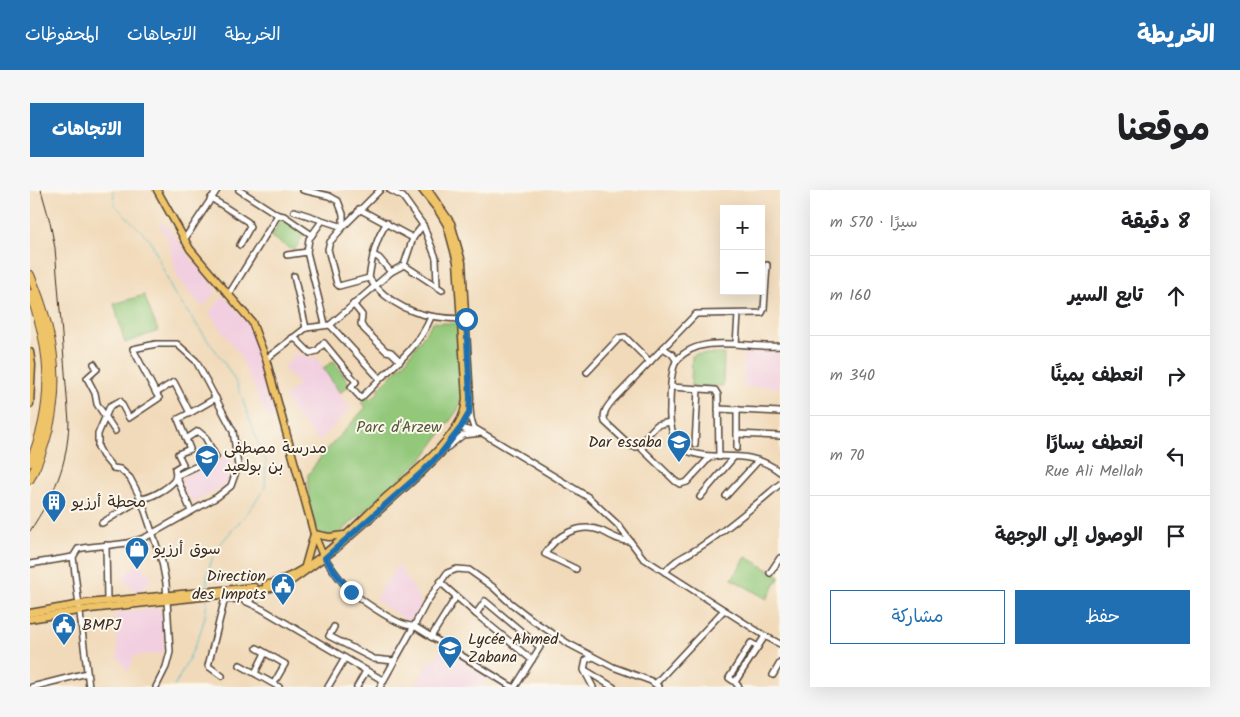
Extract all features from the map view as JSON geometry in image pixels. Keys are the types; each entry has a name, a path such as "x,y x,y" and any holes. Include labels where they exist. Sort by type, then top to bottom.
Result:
{"highway":[{"path":"30,275 42,302 49,328 54,355 54,378 50,423 45,444 30,479"},
{"path":"30,294 44,338 48,362 48,392 44,419 30,462"}],"main road":[{"path":"157,190 190,249 252,322 266,359 314,534 323,556"},
{"path":"216,592 230,594 261,590 290,582 420,474 441,453 469,413 464,319 457,262 447,225 422,190"},
{"path":"30,613 216,592 273,583 289,577 323,556 438,450 460,425 466,398 462,262 451,223 428,190"},
{"path":"30,352 32,390 30,404"},
{"path":"314,534 337,537 344,535"},
{"path":"305,566 314,534"},
{"path":"30,619 107,601 167,598"}],"street":[{"path":"184,240 217,190"},
{"path":"239,190 312,234"},
{"path":"303,190 329,196 338,201 343,214 343,227"},
{"path":"369,278 342,286 337,284 328,249 330,242 343,227 380,190"},
{"path":"390,190 403,197 423,225 436,258 440,288 404,265"},
{"path":"212,198 248,222 250,228 240,245"},
{"path":"360,209 413,238"},
{"path":"294,211 343,227"},
{"path":"229,294 278,215"},
{"path":"322,221 312,234 307,252 328,324 380,379"},
{"path":"387,223 380,233 373,254 369,278 375,286 386,298 398,306 431,317 464,319"},
{"path":"266,359 306,328 328,324 391,272 404,265 413,238 423,225"},
{"path":"287,255 307,252"},
{"path":"373,254 391,272"},
{"path":"670,422 657,425 636,447 631,446 605,422 603,417 609,405 696,314 762,314 767,266"},
{"path":"294,276 306,328"},
{"path":"353,304 362,315 361,324 364,329 386,351 391,352 400,360"},
{"path":"736,344 738,315"},
{"path":"292,338 298,340 310,353 317,351 324,343 356,382 351,387 361,398 400,360 426,328 431,317"},
{"path":"587,372 619,338 625,337 650,362"},
{"path":"676,361 691,350 715,343 780,346"},
{"path":"88,687 74,555 78,549 130,542 153,533 216,497 231,486 236,472 237,449 233,431 196,361 177,344 156,344 133,349 159,398 129,418 120,401 110,406 98,434 98,447 103,456 113,468 120,469 130,478 141,499 153,533 162,562 167,598 170,652 156,687"},
{"path":"663,348 672,354 676,361 671,388 670,422 675,438 683,449 700,456 750,458 770,465 780,472"},
{"path":"94,364 97,369 86,378 95,393 97,404 115,431"},
{"path":"156,393 174,382 190,413"},
{"path":"671,388 715,390 718,395 719,457"},
{"path":"695,444 698,389"},
{"path":"190,511 175,469 183,464 178,454 190,449 178,419 216,398"},
{"path":"470,405 474,428"},
{"path":"718,409 780,412"},
{"path":"736,409 737,448"},
{"path":"460,425 474,428 483,433 588,497 618,525 643,558 780,644"},
{"path":"460,425 464,429 483,433"},
{"path":"102,523 141,499 146,499 158,492 174,480 176,476 216,457 206,437 198,432 186,438"},
{"path":"441,453 463,435 483,433"},
{"path":"737,434 780,436"},
{"path":"638,445 680,484 687,482 710,456"},
{"path":"700,497 734,457"},
{"path":"726,496 758,461"},
{"path":"665,572 674,561 699,547 780,484"},
{"path":"576,569 546,554 549,547 565,533 578,529 599,530 619,539 630,541"},
{"path":"106,545 107,601"},
{"path":"30,564 74,555"},
{"path":"323,556 351,592 380,612 407,627 414,626 513,687 540,647 485,601 476,614"},
{"path":"770,573 780,558"},
{"path":"380,687 426,603 447,573 457,569 469,570 493,586 508,601 535,622 569,644 613,667 657,685 724,610"},
{"path":"440,582 532,660"},
{"path":"248,602 261,590"},
{"path":"230,594 248,602 384,681"},
{"path":"431,637 456,597"},
{"path":"222,676 208,666 224,602 240,599"},
{"path":"334,626 328,636 374,659 394,661"},
{"path":"737,685 765,636"},
{"path":"336,654 344,644"},
{"path":"257,648 285,664 274,684"},
{"path":"255,673 265,653"},
{"path":"593,687 584,670 586,660 594,657"},
{"path":"328,687 345,658"},
{"path":"773,675 780,663"},
{"path":"240,665 280,687"},
{"path":"584,670 613,687"},
{"path":"357,687 366,672"},
{"path":"32,687 87,673"}],"shaded area":[{"path":"164,222 217,289 204,307 177,276 168,239 160,225"},
{"path":"223,296 249,324 253,334 276,416 271,419 265,412 239,354 209,313"},
{"path":"743,350 779,350 779,387 743,387"},
{"path":"298,352 303,356 305,354 310,359 315,356 350,409 319,442 291,409 285,395 299,385 283,368"},
{"name":"مدرسة مصطفى بن بولعيد","path":"231,452 232,464 228,483 193,503 189,496 187,496 180,480"},
{"name":"سوق أرزيو","path":"137,562 153,578 137,594 122,578"},
{"path":"398,564 420,599 420,608 411,623 375,599"},
{"path":"158,608 163,614 164,653 133,656 133,663 127,671 118,657 115,613"},
{"name":"Lycée Ahmed Zabana","path":"442,648 488,677 482,687 414,687 431,659 434,661"}],"green space":[{"path":"282,218 304,234 294,251 271,237"},
{"path":"144,295 158,331 125,343 114,304"},
{"name":"Parc d'Arzew","path":"433,322 457,324 461,403 457,411 424,457 340,533 325,535 320,533 312,515 308,475 322,455 366,407 361,403 368,397 371,399 379,392 377,390 405,362"},
{"path":"696,354 724,354 723,386 691,386 692,356"},
{"path":"334,361 350,385 340,393 323,368"},
{"path":"746,557 780,576 767,599 732,579"}],"waterway":[{"path":"113,190 115,205 151,241 173,292 223,361 237,384 266,461 265,488 248,512 215,550 207,575 207,590"},
{"path":"174,687 200,633 207,599"}],"railway":[{"path":"30,531 53,492 58,479 66,453 69,422 55,248 41,190"}],"place":[{"name":"Dar essaba","path":"679,463"},
{"name":"مدرسة مصطفى بن بولعيد","path":"207,478"},
{"name":"محطة أرزيو","path":"54,523"},
{"name":"سوق أرزيو","path":"137,570"},
{"name":"Direction des Impots","path":"283,606"},
{"name":"BMPJ","path":"64,646"},
{"name":"Lycée Ahmed Zabana","path":"450,669"}],"route":[{"path":"351,592 325,558 441,453 454,438 469,413 466,319"}]}
